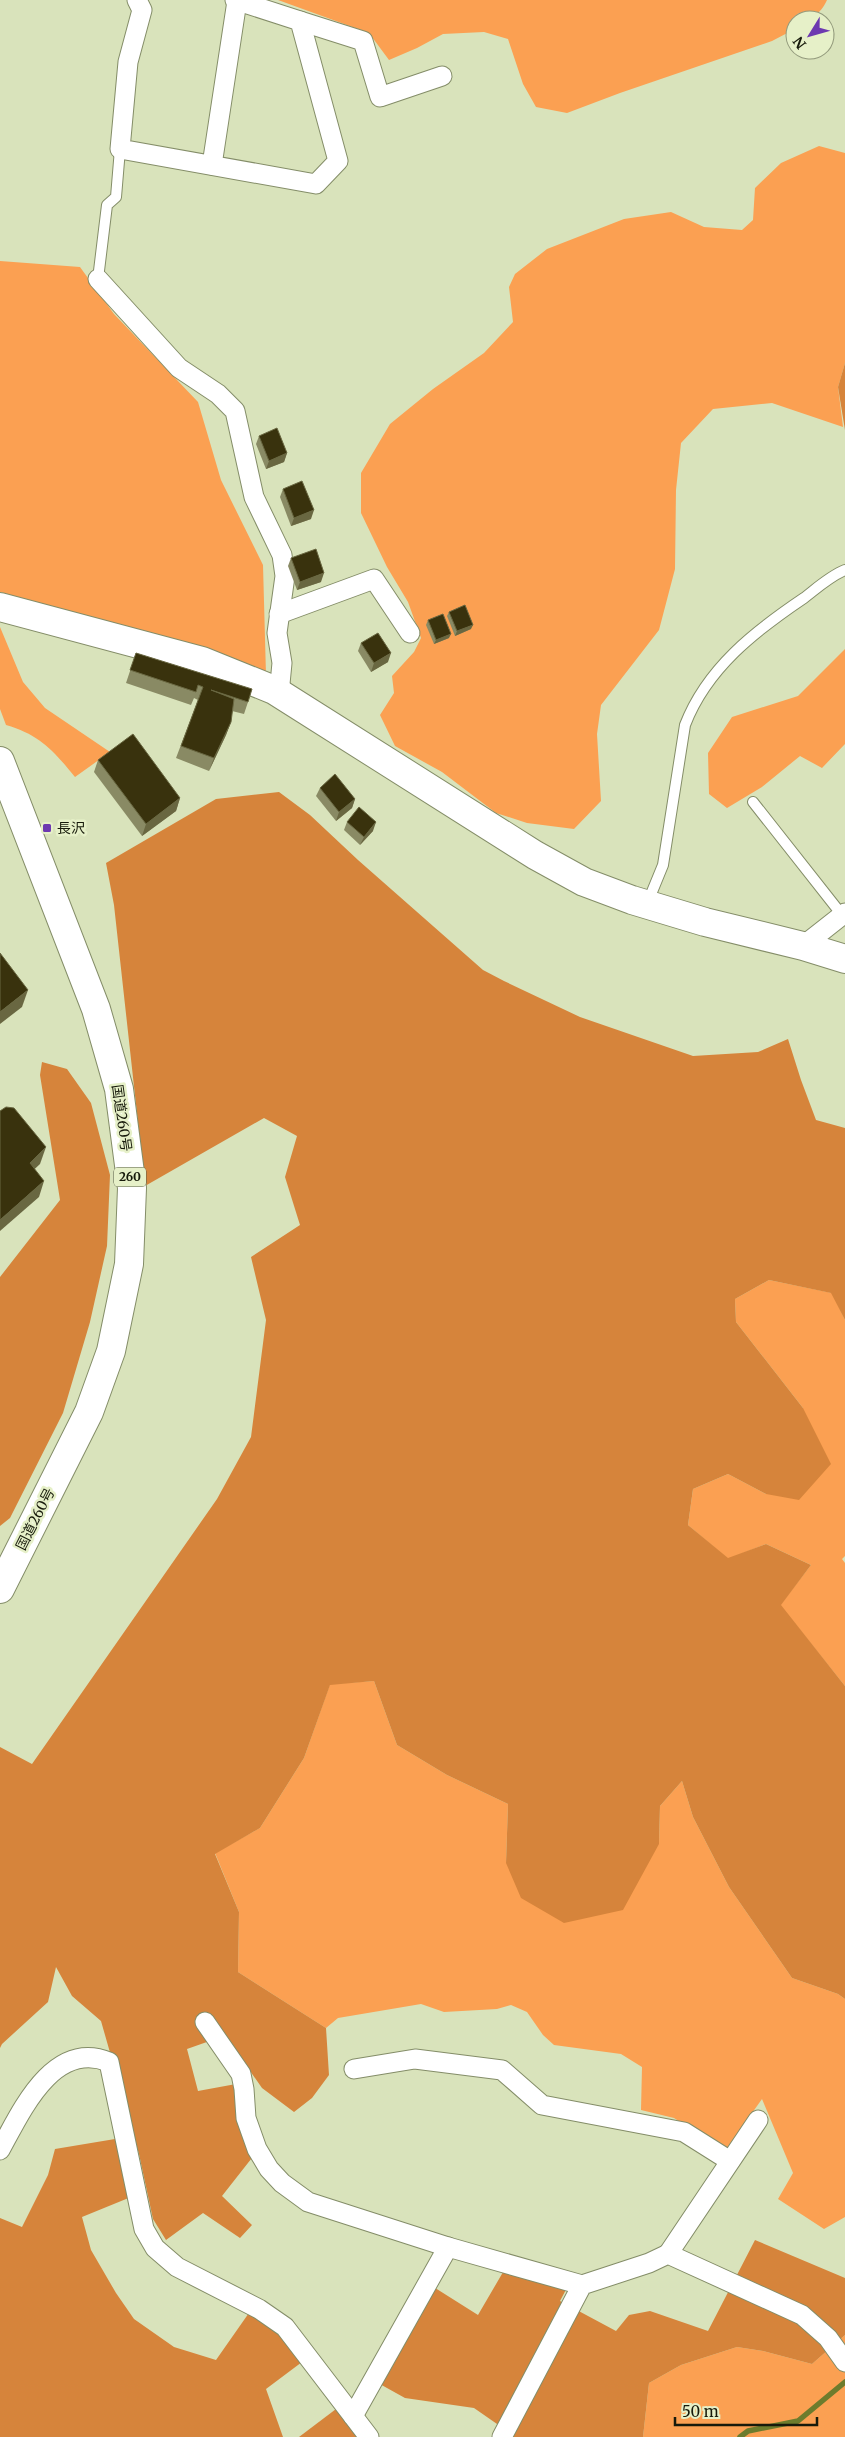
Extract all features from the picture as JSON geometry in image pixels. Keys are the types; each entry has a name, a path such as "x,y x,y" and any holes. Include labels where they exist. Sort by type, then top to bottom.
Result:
{"main road":[{"path":"0,607 202,661 279,694 535,855 584,882 647,905 845,959"},
{"name":"国道260号","path":"0,761 96,1009 119,1089 132,1188 128,1264 111,1351 88,1412 0,1589"}],"street":[{"path":"212,165 236,0 362,41 380,97 442,76"},
{"path":"139,1 142,10 128,62 120,149 316,184 338,161 300,22"},
{"path":"98,279 179,368 218,394 235,411 254,497 282,555 285,576 277,633 282,664 279,694"},
{"path":"279,614 374,579 410,633"},
{"path":"803,946 844,914"},
{"path":"205,2022 241,2074 246,2118 257,2149 269,2169 282,2183 308,2202 448,2247 582,2285 649,2263 668,2254 758,2120"},
{"path":"0,2150 30,2095 46,2077 76,2060 97,2057 109,2062 144,2229 155,2248 177,2267 259,2309 284,2327 369,2437"},
{"path":"354,2069 416,2058 502,2070 542,2104 684,2132 730,2161"},
{"path":"353,2416 448,2247"},
{"path":"668,2254 802,2315 828,2338 845,2362"},
{"path":"502,2437 582,2285"}],"lane":[{"path":"98,279 107,205 116,197 120,149"},
{"path":"647,905 663,865 686,725 693,705 708,681 749,638 845,570"},
{"path":"753,802 844,914"}],"shaded area":[{"path":"278,0 827,0 820,10 785,10 785,34 772,41 567,113 536,107 523,84 508,39 484,32 443,34 389,60 369,33"},
{"path":"819,146 845,153 845,363 838,387 843,427 772,403 713,409 681,443 676,490 675,569 659,630 601,705 597,734 601,801 574,829 527,823 496,813 442,772 395,746 380,715 394,693 392,676 414,652 421,638 408,602 387,567 361,513 361,473 390,424 433,389 484,353 513,322 509,287 515,274 547,249 624,219 671,212 704,227 742,230 753,220 755,188 781,163"},
{"path":"0,261 80,267 114,314 198,402 221,480 263,565 266,675 207,649 0,592"},
{"path":"845,363 845,430 838,387"},
{"path":"0,627 23,682 45,708 110,752 75,777 45,745 28,734 6,725 0,709"},
{"path":"845,649 845,744 822,768 800,756 762,787 727,808 709,794 708,753 732,717 798,696"},
{"path":"279,792 310,815 483,970 580,1017 693,1056 758,1052 788,1039 816,1120 845,1128 845,1320 831,1293 769,1280 735,1299 736,1322 803,1408 831,1464 799,1500 766,1494 728,1474 693,1489 688,1525 728,1558 766,1544 811,1565 781,1605 845,1686 845,1999 838,1994 792,1978 729,1887 693,1817 682,1781 660,1806 659,1844 623,1910 564,1923 521,1898 506,1863 508,1804 447,1775 397,1745 374,1681 330,1685 304,1758 260,1828 215,1854 239,1912 238,1972 326,2028 329,2075 312,2098 294,2112 262,2088 236,2051 221,2037 187,2049 198,2091 236,2084 255,2154 222,2196 252,2225 240,2238 203,2213 166,2240 153,2219 139,2154 101,2021 72,1996 56,1967 48,2002 2,2044 0,2048 0,1747 32,1764 217,1499 251,1437 266,1320 251,1257 300,1225 285,1177 297,1136 264,1118 145,1186 114,905 106,863 216,799"},
{"path":"42,1062 67,1069 91,1103 110,1175 107,1246 90,1322 63,1413 10,1518 0,1526 0,1277 60,1200 40,1075"},
{"path":"769,1280 832,1293 845,1320 845,1556 842,1559 845,1563 845,1686 780,1605 811,1565 766,1544 728,1559 688,1525 693,1489 728,1474 766,1494 803,1408 736,1322 735,1299"},
{"path":"374,1681 397,1745 447,1775 508,1804 506,1863 659,1844 660,1806 682,1781 693,1817 729,1887 792,1978 838,1994 845,1999 845,2217 824,2229 778,2199 793,2173 762,2099 725,2151 674,2118 641,2110 642,2067 621,2054 554,2045 543,2035 527,2012 511,2005 497,2009 444,2012 421,2004 338,2018 326,2028 238,1972 239,1912 215,1853 260,1828 304,1758 330,1684"},
{"path":"121,2138 131,2197 82,2217 91,2250 116,2293 134,2319 174,2347 216,2360 251,2310 274,2323 306,2359 266,2389 283,2437 0,2437 0,2218 22,2227 48,2175 55,2149"},
{"path":"755,2240 845,2278 845,2335 812,2364 763,2351 737,2347 681,2365 649,2383 643,2437 513,2437 513,2435 474,2408 405,2398 378,2383 432,2286 478,2315 506,2267 569,2284 560,2301 616,2331 629,2315 650,2311 708,2331"},
{"path":"845,2335 845,2437 643,2437 649,2383 681,2365 737,2347 763,2351 812,2364"},
{"path":"340,2406 364,2437 299,2437"}],"building":[{"path":"277,428 287,453 269,461 259,436"},
{"path":"302,481 314,510 294,518 283,489"},
{"path":"316,549 324,573 300,582 291,558"},
{"path":"465,605 473,625 457,631 449,612"},
{"path":"443,614 451,634 436,640 428,620"},
{"path":"378,633 391,653 374,663 361,643"},
{"path":"136,653 252,689 248,702 211,690 234,699 231,722 214,758 181,746 203,687 198,685 196,692 130,670"},
{"path":"133,734 180,798 146,824 98,760"},
{"path":"335,774 355,799 339,812 320,788"},
{"path":"359,807 376,822 364,837 347,822"},
{"path":"0,953 28,990 0,1012"},
{"path":"6,1107 14,1108 46,1147 30,1163 44,1181 0,1220 0,1111"}],"waterway":[{"path":"740,2437 748,2431 798,2421 845,2382"}],"place":[{"name":"長沢","path":"47,828"}]}
